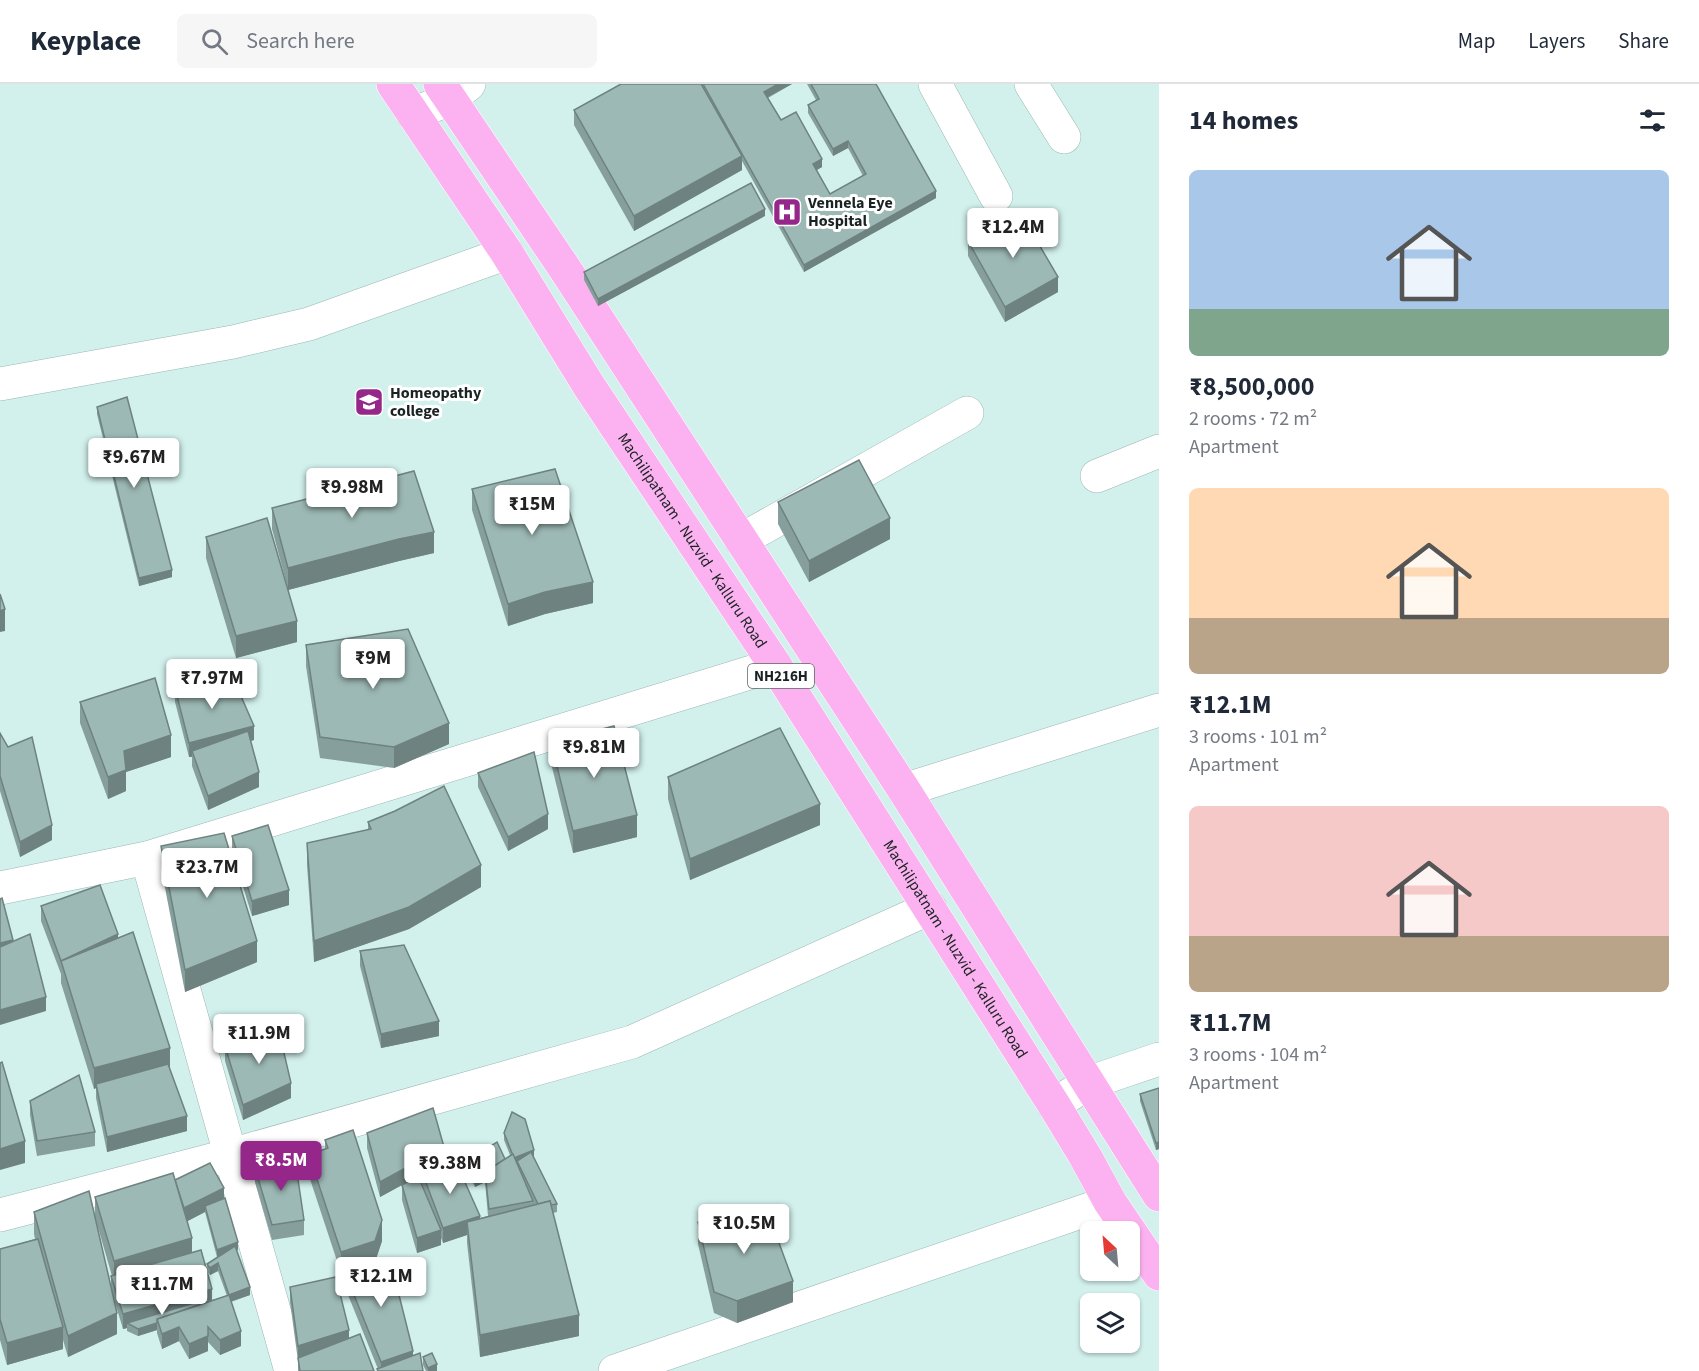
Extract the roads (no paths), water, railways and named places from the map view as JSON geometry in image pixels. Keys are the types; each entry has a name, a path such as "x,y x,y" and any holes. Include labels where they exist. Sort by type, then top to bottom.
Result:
{"highway":[{"name":"Machilipatnam - Nuzvid - Kalluru Road","path":"393,84 507,253 589,386 775,665 1054,1105 1110,1202 1159,1274"},
{"name":"NH216H","path":"453,89 1156,1186"}],"street":[{"path":"935,84 996,196"},
{"path":"1031,84 1064,137"},
{"path":"413,114 453,89"},
{"path":"0,384 233,342 309,324 507,253"},
{"path":"741,540 967,413"},
{"path":"1097,476 1159,451"},
{"path":"0,888 147,858 775,665"},
{"path":"904,790 1159,710"},
{"path":"147,858 291,1371"},
{"path":"0,1215 231,1155 632,1042 930,908"},
{"path":"1054,1105 1088,1083 1159,1059"},
{"path":"615,1371 1110,1202"}],"place":[{"name":"Vennela Eye Hospital","path":"787,212"},
{"name":"Homeopathy college","path":"369,402"}]}
